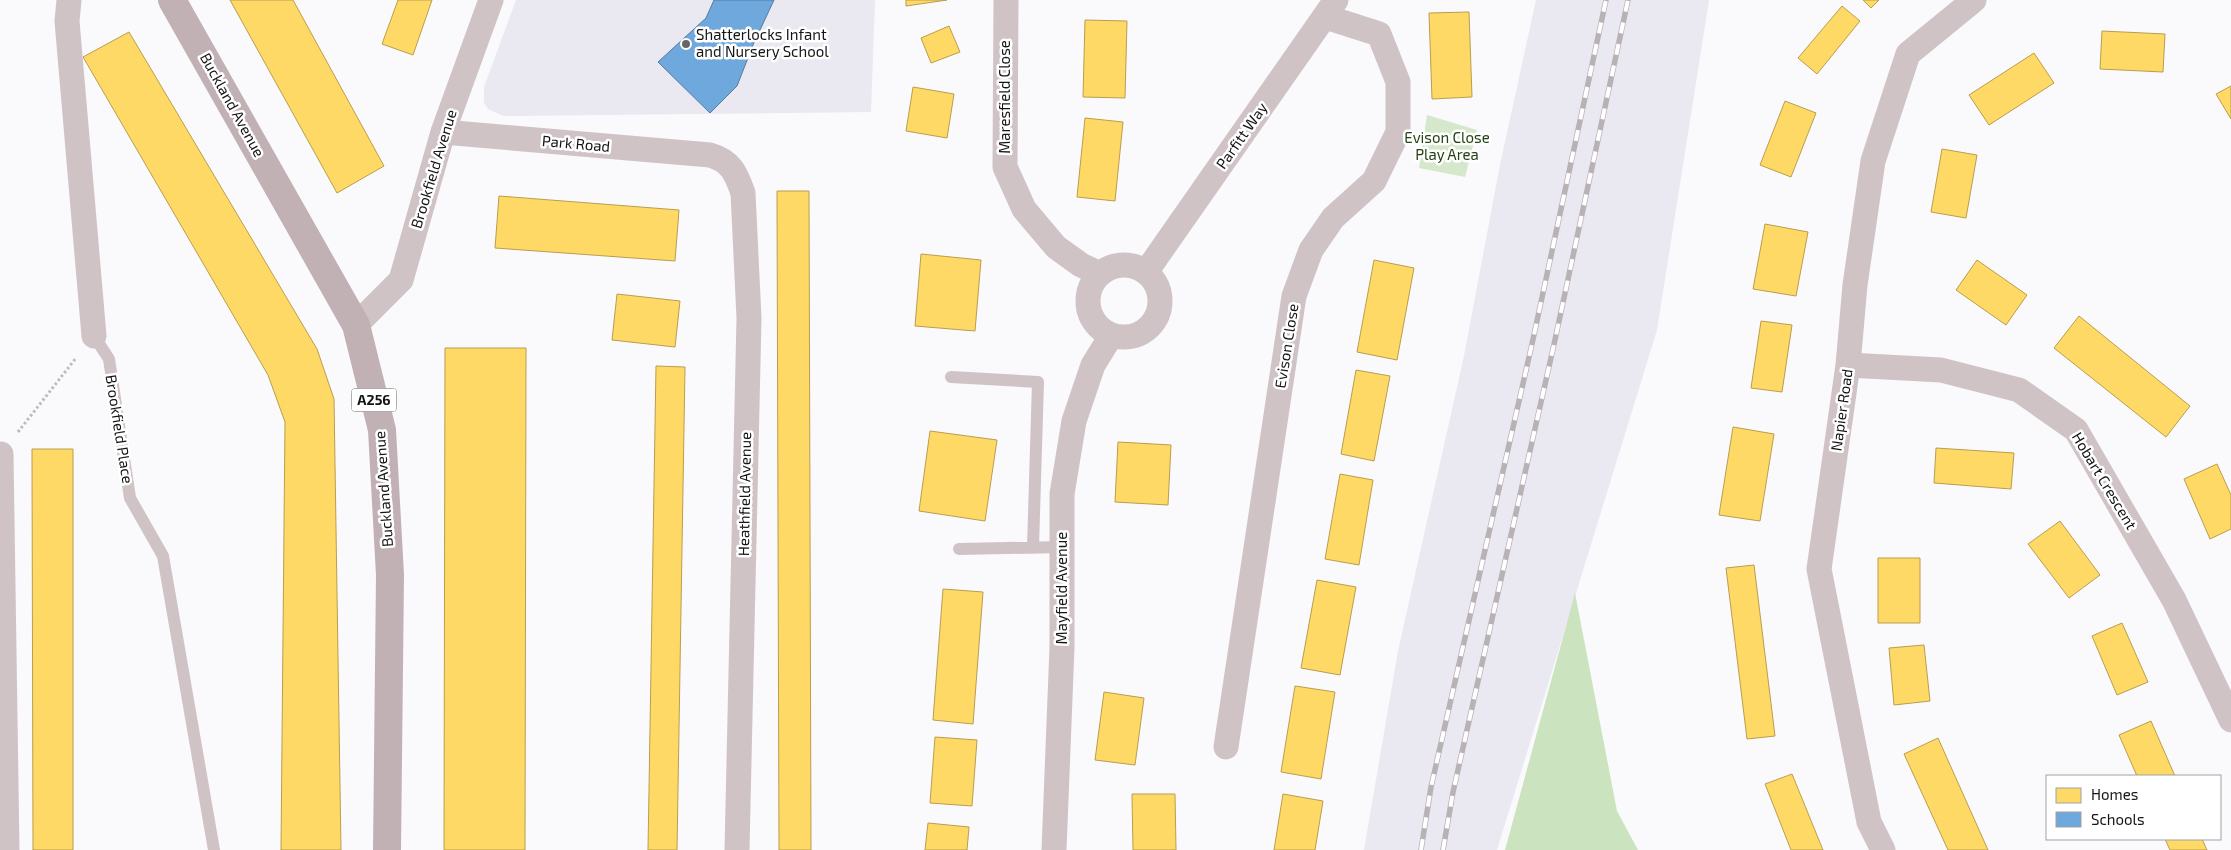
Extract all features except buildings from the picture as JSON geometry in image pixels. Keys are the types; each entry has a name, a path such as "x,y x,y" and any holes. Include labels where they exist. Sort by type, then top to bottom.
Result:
{"main road":[{"name":"Buckland Avenue","path":"172,0 356,325 382,430 390,575 387,850"}],"street":[{"name":"Brookfield Place","path":"69,0 68,21 94,336"},
{"name":"Brookfield Avenue","path":"356,325 401,280 443,132 491,0"},
{"name":"Maresfield Close","path":"1006,0 1004,167 1024,209 1056,247 1100,274"},
{"name":"Napier Road","path":"1883,850 1869,822 1819,569 1848,365 1855,285 1873,161 1908,54 1974,0"},
{"name":"Parfitt Way","path":"1146,272 1331,9"},
{"name":"Evison Close","path":"1226,747 1294,296 1311,250 1333,218 1374,181 1398,132 1398,82 1378,34 1331,9"},
{"name":"Park Road","path":"443,132 710,155"},
{"name":"Heathfield Avenue","path":"710,155 724,159 738,177 744,193 749,318 737,850"},
{"path":"1123,265 1136,267 1146,272 1155,281 1160,293 1161,305 1158,317 1150,328 1140,335 1128,338 1111,336 1100,330 1091,318 1088,305 1089,292 1094,280 1100,274 1111,267 1123,265"},
{"name":"Mayfield Avenue","path":"1054,850 1062,647 1062,494 1074,421 1093,365 1111,336"},
{"name":"Hobart Crescent","path":"1848,365 1941,370 2019,390 2076,430 2174,600 2231,720"},
{"path":"1,454 7,850"}],"lane":[{"name":"Brookfield Place","path":"94,336 109,359 130,498 163,556 214,850"},
{"path":"951,377 1038,382 1033,547"},
{"path":"959,549 1062,546"}],"path":[{"path":"1,454 94,336"}],"shaded area":[{"name":"Shatterlocks Infant and Nursery School","path":"516,0 875,0 871,112 503,116 488,109 484,103 484,87"},
{"path":"1536,0 1709,0 1657,330 1497,850 1364,850 1398,651 1464,356 1500,165"}],"green space":[{"name":"Evison Close Play Area","path":"1427,115 1477,130 1465,177 1419,168"},
{"path":"1575,593 1617,811 1638,850 1505,850"}],"railway":[{"path":"1421,850 1431,787 1532,344 1606,0"},
{"path":"1443,850 1453,792 1553,349 1628,0"}],"place":[{"name":"Shatterlocks Infant and Nursery School","path":"686,44"}]}
